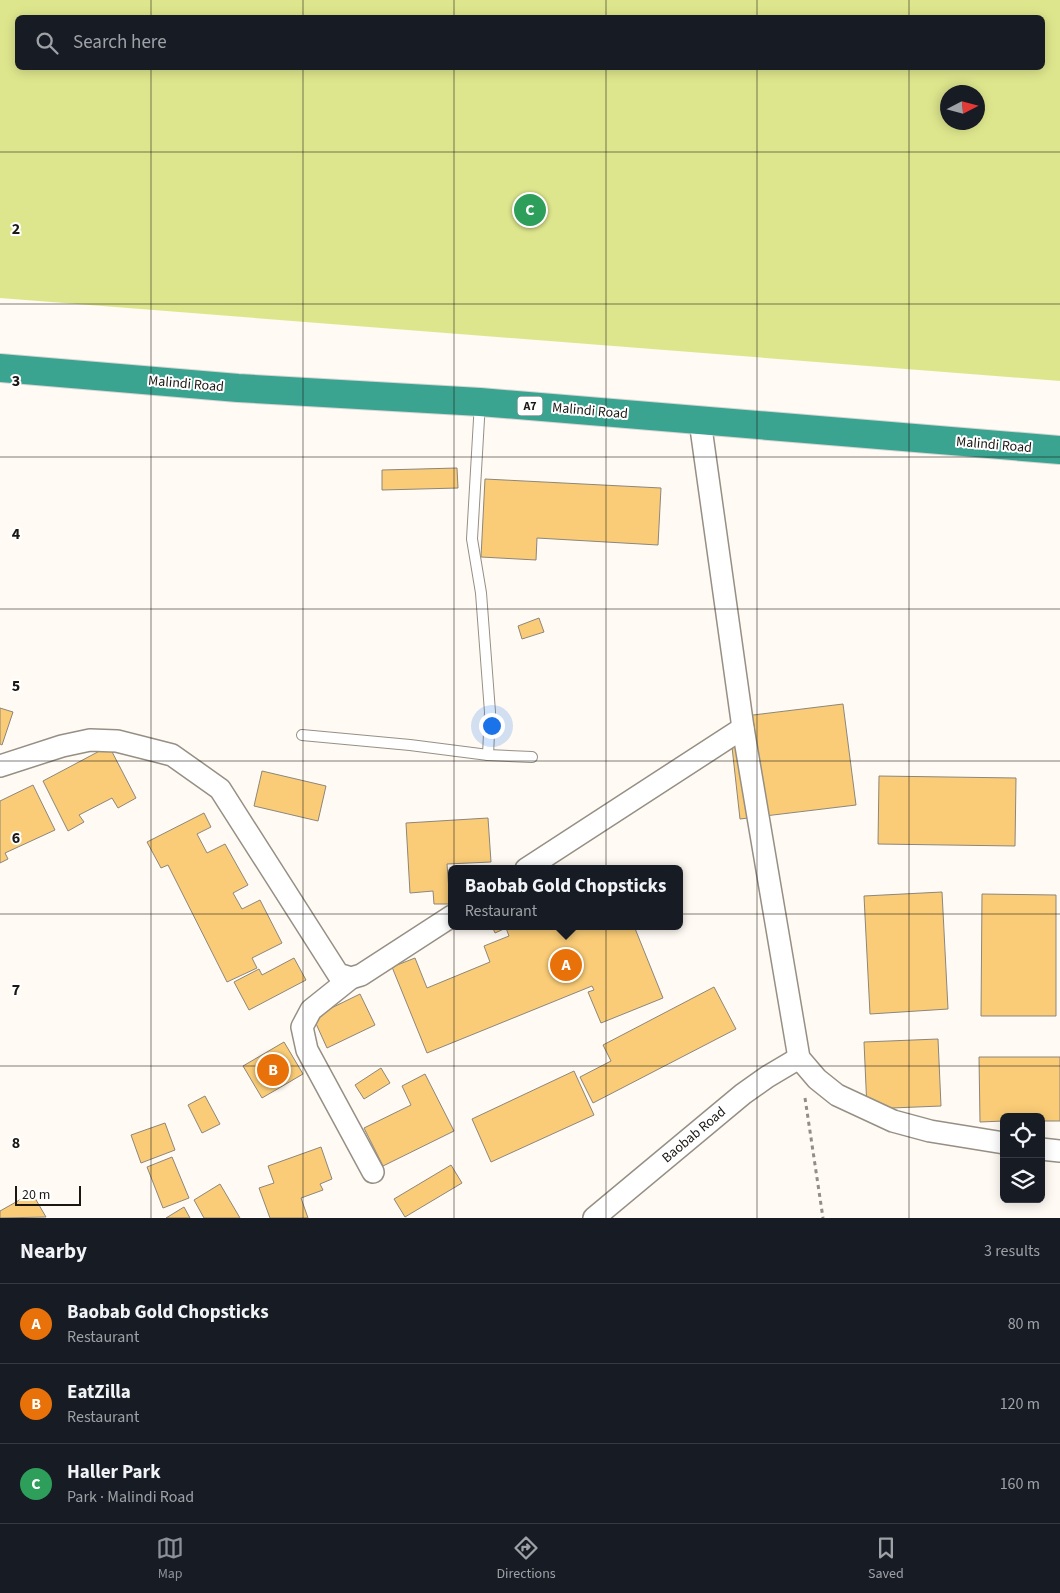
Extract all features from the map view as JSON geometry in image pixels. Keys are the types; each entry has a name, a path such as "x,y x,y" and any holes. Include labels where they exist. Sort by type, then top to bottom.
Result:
{"highway":[{"name":"Malindi Road","path":"0,368 238,388 480,402 1060,450"}],"street":[{"path":"700,421 743,728 799,1058 817,1079 837,1095 893,1122 930,1131 1000,1141"},
{"path":"532,865 743,728"},
{"path":"0,766 62,746 90,740 117,740 172,755 220,789 338,974 351,978"},
{"path":"373,1172 307,1050 302,1027 311,1010 351,978 361,975 448,919"},
{"name":"Baobab Road","path":"594,1218 743,1094 766,1077 799,1058"},
{"path":"1045,1149 1060,1151"}],"lane":[{"path":"480,402 472,539 481,593 490,712 488,755"},
{"path":"302,735 410,745 488,755 532,757"}],"path":[{"path":"805,1096 823,1218"}],"green space":[{"path":"0,0 1060,0 1060,381 0,298"}],"building":[{"path":"457,468 458,488 382,490 382,470"},
{"path":"485,479 661,488 658,545 537,538 536,560 481,557"},
{"path":"539,618 544,632 522,639 518,626"},
{"path":"843,704 856,805 740,819 732,747 748,745 745,716"},
{"path":"0,708 13,712 2,745 0,744"},
{"path":"109,746 136,798 118,808 112,798 79,815 84,822 68,831 43,781"},
{"path":"262,771 326,786 318,821 254,806"},
{"path":"879,776 1016,778 1015,846 878,844"},
{"path":"33,785 55,830 5,853 8,859 0,863 0,801"},
{"path":"204,813 211,827 197,834 207,853 225,844 248,885 233,893 242,909 260,900 282,943 252,958 257,968 227,982 168,865 161,868 147,842"},
{"path":"488,818 491,862 447,864 448,904 434,904 433,891 410,893 406,823"},
{"path":"942,892 948,1009 870,1014 864,896"},
{"path":"982,894 1056,895 1056,1016 981,1016"},
{"path":"507,930 636,930 663,998 601,1023 588,992 594,990 592,986 427,1053 392,967 415,958 427,988 490,962 484,946 509,936"},
{"path":"294,958 306,980 249,1010 234,982 259,969 262,975"},
{"path":"714,987 736,1029 593,1103 580,1077 611,1061 603,1045"},
{"path":"360,994 375,1025 327,1048 313,1017"},
{"path":"938,1039 941,1106 867,1109 864,1042"},
{"path":"284,1042 303,1074 262,1098 243,1066"},
{"path":"979,1057 1060,1057 1060,1121 1045,1121 1045,1113 1000,1113 1000,1121 980,1122"},
{"path":"381,1068 390,1083 364,1099 355,1085"},
{"path":"574,1071 594,1115 491,1162 472,1119"},
{"path":"425,1074 454,1131 383,1166 364,1128 411,1105 402,1086"},
{"path":"205,1096 220,1124 202,1133 188,1105"},
{"path":"165,1123 175,1150 141,1163 131,1135"},
{"path":"321,1147 332,1179 320,1184 323,1190 301,1198 308,1218 270,1218 259,1188 274,1183 268,1166"},
{"path":"172,1157 189,1198 163,1208 147,1167"},
{"path":"451,1165 462,1183 405,1217 394,1199"},
{"path":"220,1184 240,1218 204,1218 194,1200"},
{"path":"32,1193 46,1217 0,1218 0,1211"},
{"path":"184,1207 190,1218 166,1218"}],"place":[{"name":"Haller Park","path":"530,210"},
{"name":"Baobab Gold Chopsticks","path":"566,965"},
{"name":"EatZilla","path":"273,1070"}]}
